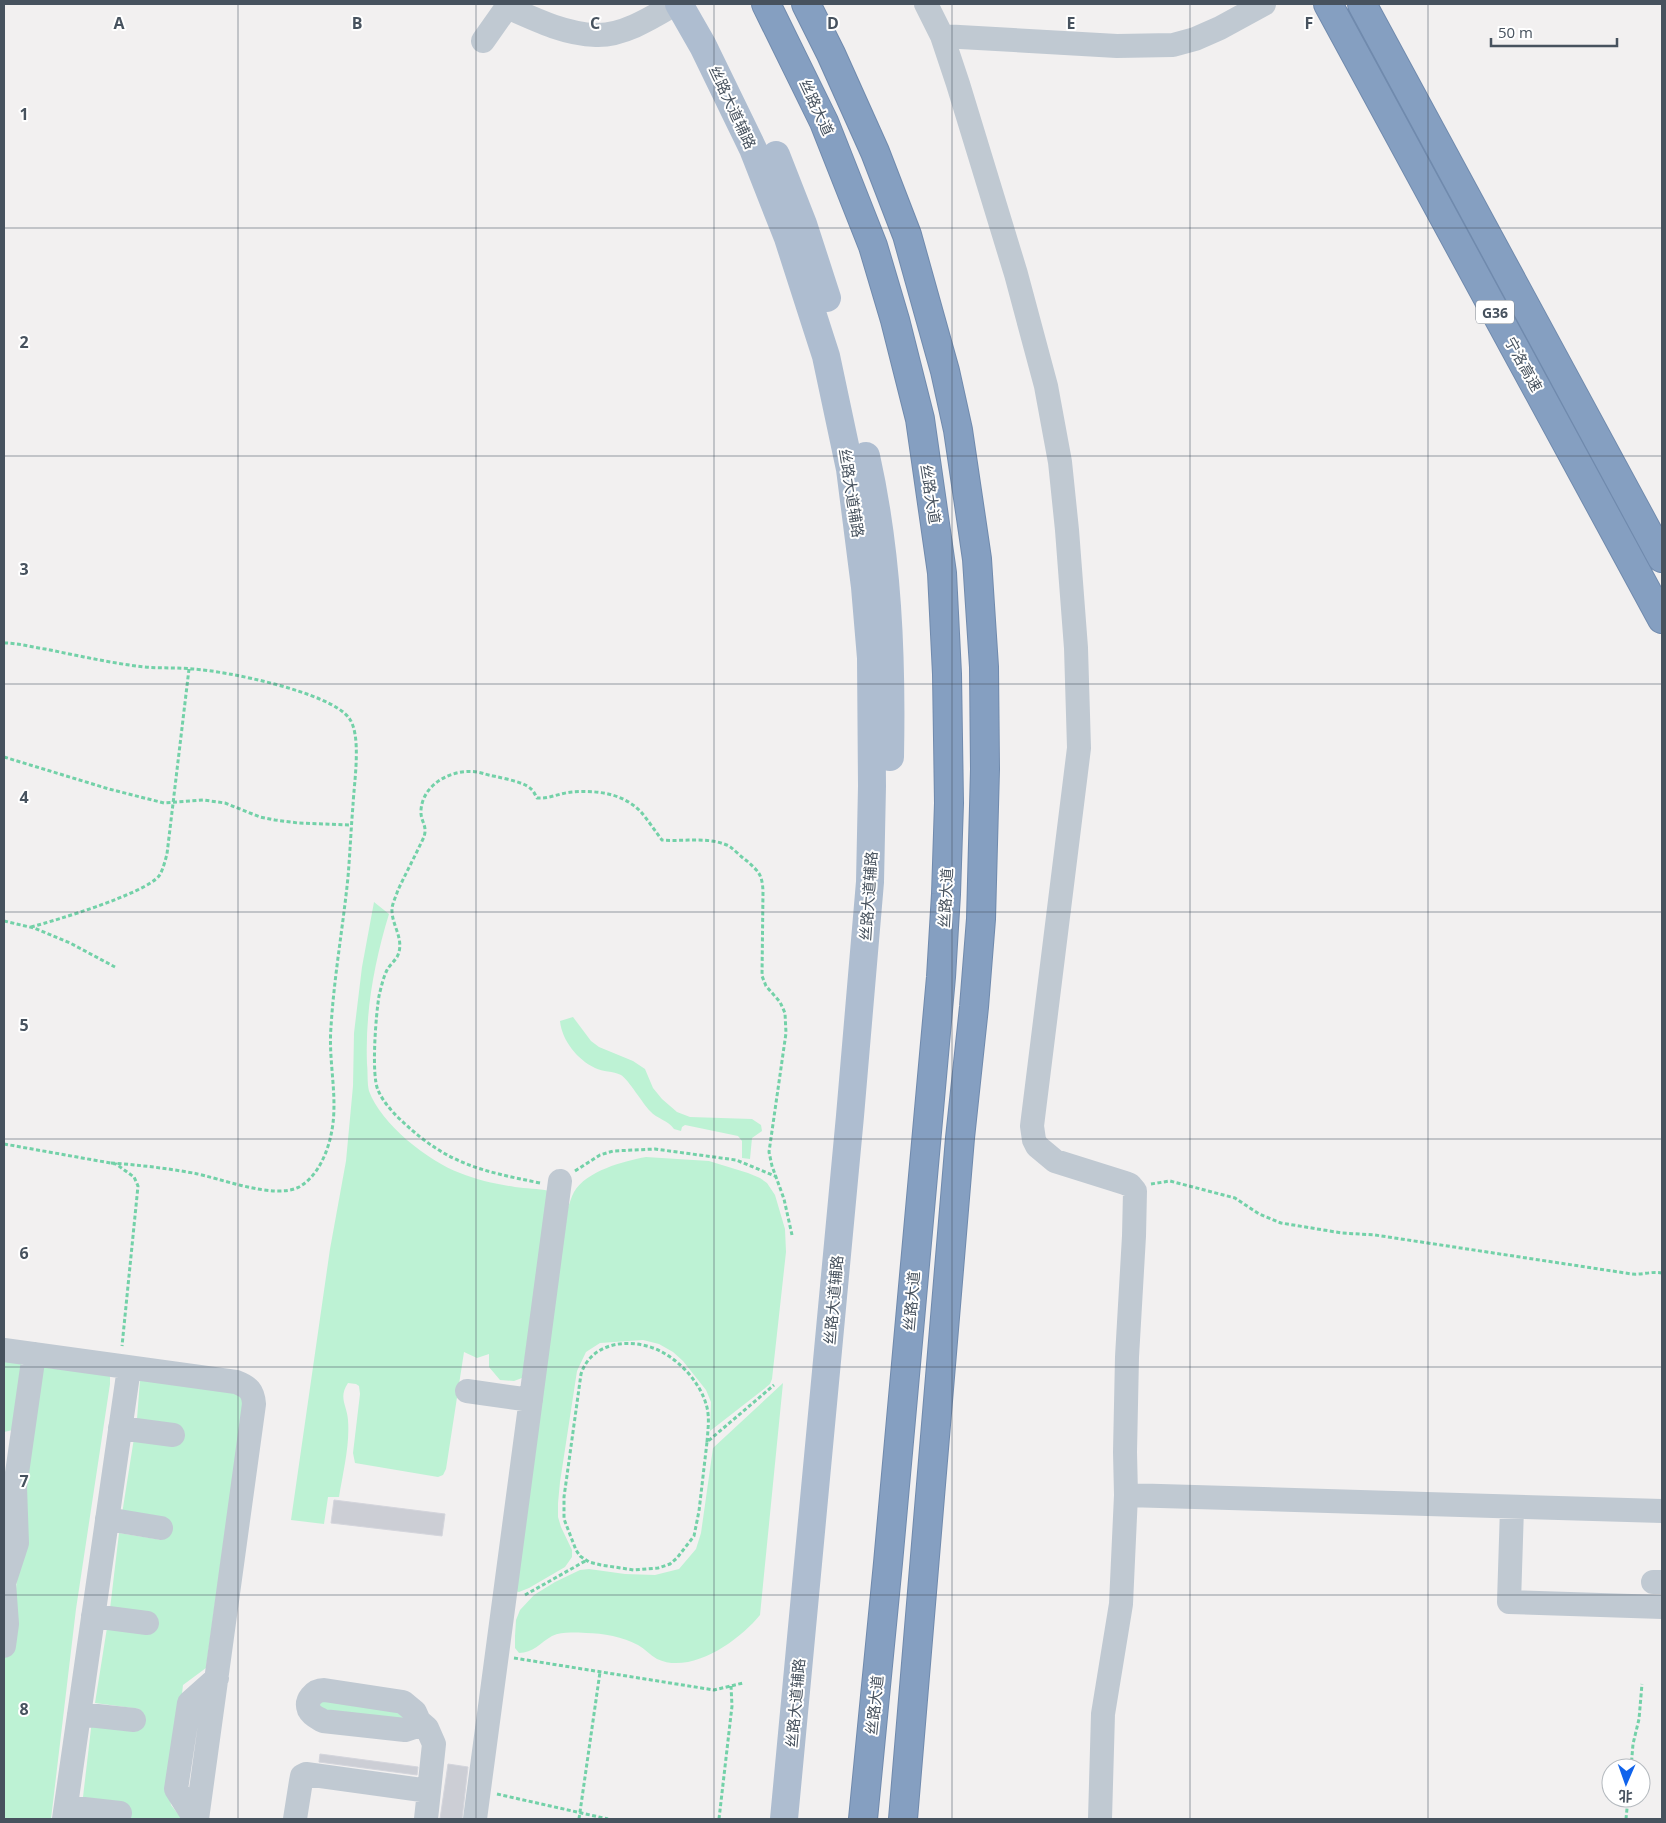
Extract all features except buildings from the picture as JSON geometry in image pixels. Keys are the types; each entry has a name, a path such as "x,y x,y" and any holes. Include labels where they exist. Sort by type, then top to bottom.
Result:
{"highway":[{"name":"丝路大道","path":"766,4 824,122 873,246 890,301 920,419 943,591 947,674 949,803 941,977 863,1819"},
{"path":"806,4 871,143 907,235 945,371 958,430 977,559 984,667 985,760 981,919 960,1138 903,1819"},
{"name":"宁洛高速","path":"1328,4 1662,620"},
{"name":"宁洛高速","path":"1362,4 1662,558"}],"main road":[{"name":"丝路大道辅路","path":"679,4 703,46 753,149 786,231 826,356 850,469 864,577 871,658 872,786 870,892 784,1819"},
{"name":"丝路大道辅路","path":"700,4 722,42 754,106 793,196 836,326 869,469 885,584 889,639 891,693 886,910 868,1126 802,1819"}],"street":[{"path":"483,41 507,5 559,29 597,35 615,32 644,22 675,4"},
{"path":"926,4 942,36 1016,274 1044,377 1060,462 1067,530 1076,648 1079,748 1032,1126 1034,1140 1055,1161 1125,1183 1130,1185 1135,1191 1125,1435 1126,1495 1121,1604 1103,1714 1100,1819"},
{"path":"942,36 1117,46 1173,45 1203,36 1262,5"},
{"path":"475,1819 560,1181"},
{"path":"4,1350 236,1382 247,1387 254,1396 217,1678 196,1819"},
{"path":"4,1646 8,1624 4,1583 17,1543 13,1438 34,1354"},
{"path":"120,1813 65,1813 120,1428 124,1367"},
{"path":"467,1391 531,1400"},
{"path":"120,1428 173,1435"},
{"path":"1126,1495 1662,1511"},
{"path":"1512,1508 1509,1602 1662,1607"},
{"path":"107,1519 161,1528"},
{"path":"93,1616 147,1623"},
{"path":"79,1714 134,1720"},
{"path":"419,1721 426,1728 434,1744 426,1819"},
{"path":"296,1819 301,1778 306,1774 429,1791"}],"path":[{"path":"4,642 137,666 230,673 251,678 302,693 341,710 351,719 354,728 356,743 348,877 330,1029 334,1112 328,1149 310,1178 299,1187 281,1192 150,1166 111,1163"},
{"path":"31,928 68,916 150,884 160,875 167,854 189,669"},
{"path":"4,757 109,790 164,803 203,800 225,803 260,817 275,820 351,825"},
{"path":"775,1176 736,1160 654,1149 632,1149 613,1151 600,1156 560,1181 540,1183 467,1165 440,1152 421,1139 396,1116 378,1090 376,1078 376,1022 379,996 387,970 397,958 401,941 392,918 392,905 426,832 426,825 421,810 424,799 431,787 440,779 462,772 480,772 530,788 537,798 570,792 607,793 640,810 662,840 718,842 730,847 759,872 762,878 763,891 762,976 766,986 780,1002 785,1013 786,1033 769,1152 775,1176 784,1199 792,1235"},
{"path":"4,921 31,928 70,943 116,967"},
{"path":"4,1144 116,1164 134,1177 138,1186 124,1367"},
{"path":"1135,1191 1152,1183 1170,1181 1235,1198 1259,1214 1281,1223 1342,1233 1375,1234 1632,1274 1662,1273"},
{"path":"635,1344 661,1352 671,1358 690,1377 706,1403 708,1420 707,1442 694,1536 677,1558 670,1564 658,1568 634,1570 601,1565 580,1556 564,1519 564,1497 581,1374 587,1360 593,1354 613,1345 635,1344"},
{"path":"707,1442 774,1385"},
{"path":"503,1608 586,1560"},
{"path":"496,1656 714,1690 743,1683"},
{"path":"579,1819 600,1672"},
{"path":"1632,1758 1639,1719 1642,1684"},
{"path":"719,1819 732,1706 730,1686"},
{"path":"479,1790 608,1819"}],"green space":[{"path":"374,902 389,914 375,970 367,1026 368,1085 375,1104 407,1140 447,1167 487,1182 549,1191 522,1378 514,1381 500,1380 489,1367 489,1354 477,1358 464,1352 446,1469 443,1475 438,1477 355,1463 353,1453 360,1394 359,1386 348,1383 343,1397 348,1429 344,1468 339,1497 328,1497 324,1524 291,1520 330,1249 346,1161 353,1086 354,1033 362,967"},
{"path":"573,1017 591,1041 599,1047 633,1061 645,1069 653,1088 677,1112 690,1117 752,1119 761,1125 762,1131 752,1138 750,1159 742,1158 742,1141 738,1136 685,1125 681,1131 674,1129 650,1111 628,1081 621,1075 589,1065 567,1043 561,1028 560,1021"},
{"path":"646,1157 709,1161 760,1178 767,1183 775,1195 785,1229 786,1252 772,1379 770,1384 710,1431 711,1402 706,1390 683,1361 673,1352 659,1344 643,1340 600,1343 586,1352 577,1371 558,1503 558,1517 572,1550 572,1557 565,1567 529,1588 519,1592 515,1591 568,1207 574,1192 587,1178 617,1164"},
{"path":"4,1356 22,1360 13,1430 4,1432"},
{"path":"40,1367 110,1375 110,1384 76,1609 51,1819 4,1819 4,1658 12,1641 22,1512"},
{"path":"140,1380 230,1387 244,1397 206,1668 183,1685 170,1799 171,1805 182,1819 124,1819 83,1797 92,1720 138,1727 140,1709 95,1703 110,1609 119,1533 162,1540 165,1522 122,1514 137,1419"},
{"path":"783,1383 760,1615 751,1625 727,1645 713,1653 684,1663 670,1663 657,1659 632,1642 613,1636 592,1633 556,1634 532,1649 519,1653 515,1648 515,1636 516,1620 520,1610 534,1595 555,1582 580,1570 589,1569 625,1574 655,1575 679,1569 696,1549 701,1533 713,1448"},
{"path":"318,1700 399,1707 406,1721 316,1709"}]}
